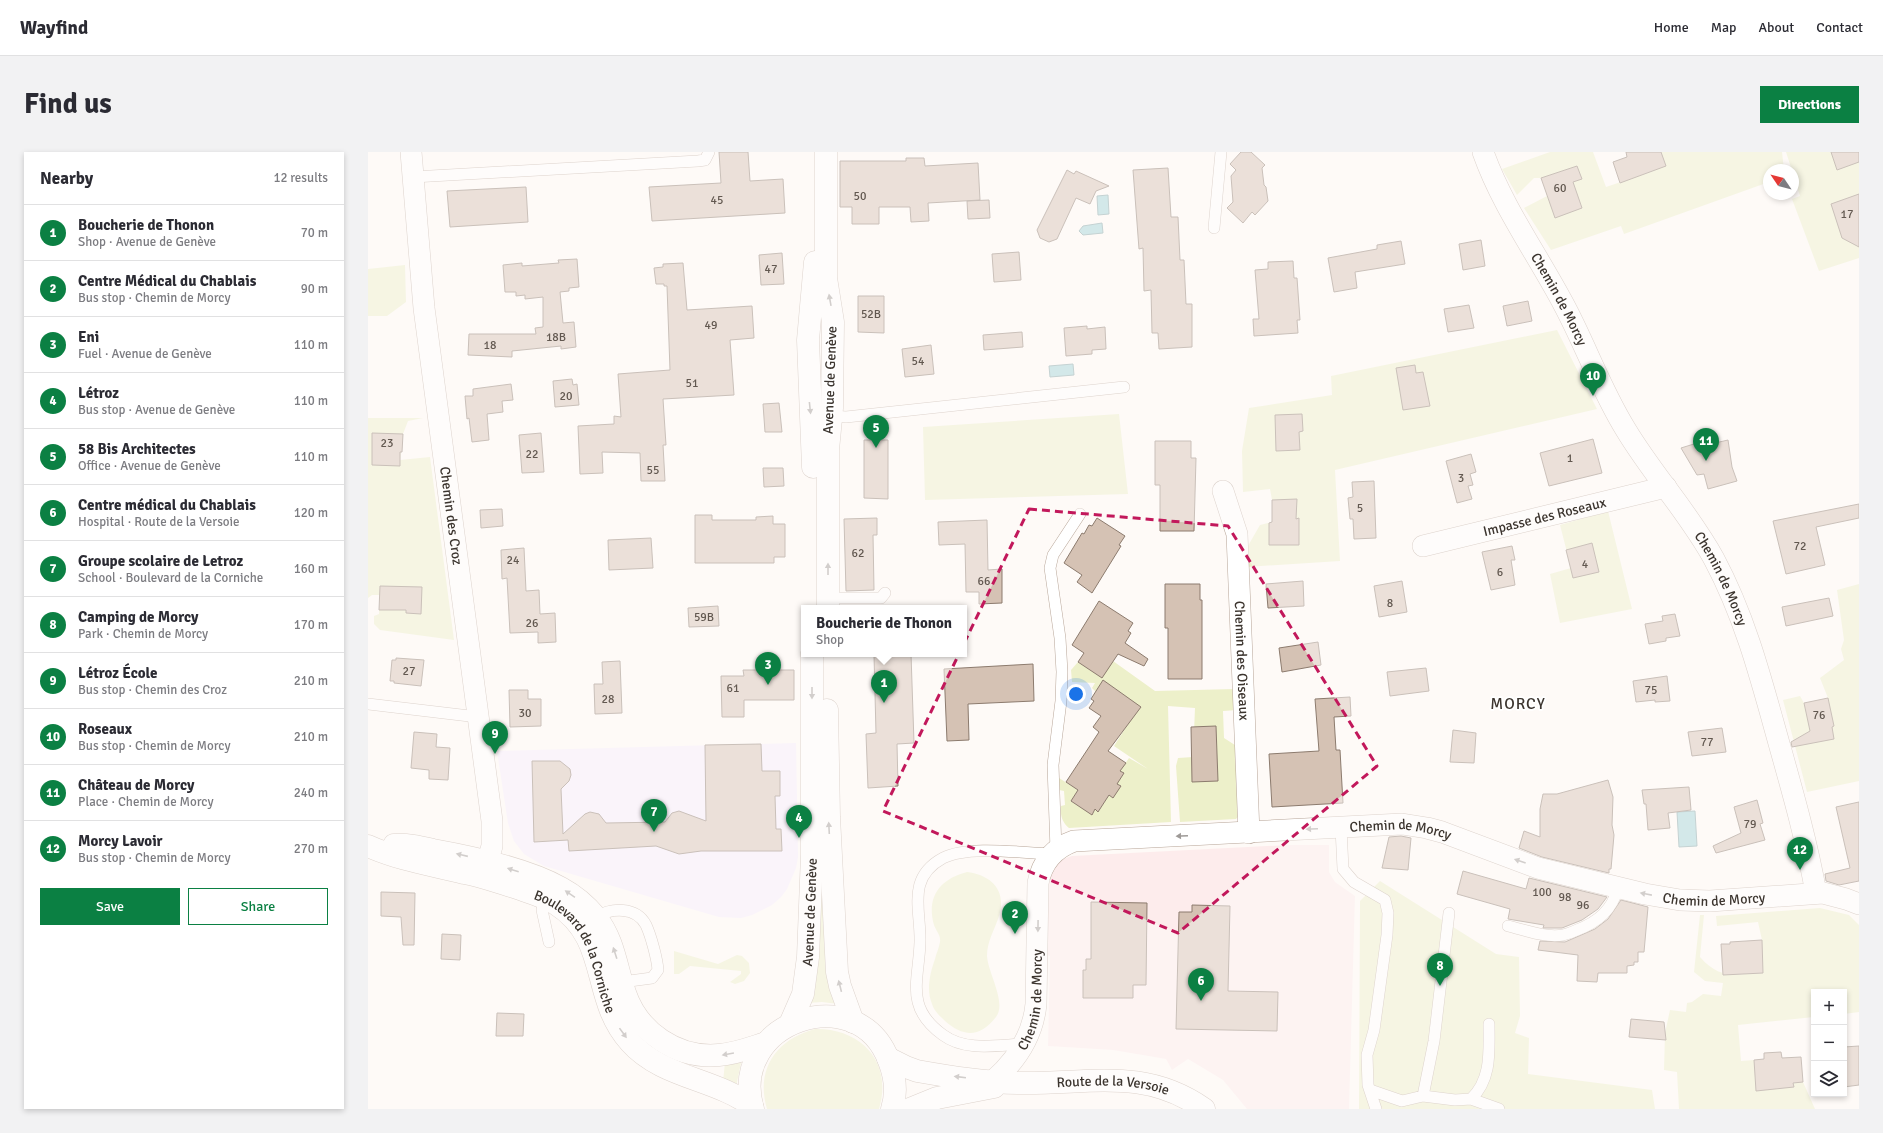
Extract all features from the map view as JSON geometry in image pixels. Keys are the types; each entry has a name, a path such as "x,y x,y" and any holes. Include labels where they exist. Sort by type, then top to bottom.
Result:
{"main road":[{"name":"Avenue de Genève","path":"815,152 815,263 808,348 823,605"},
{"name":"Avenue de Genève","path":"823,605 828,450 832,416 833,382 833,322 826,278 826,152"},
{"path":"808,348 833,348"},
{"path":"809,383 833,382"},
{"name":"Avenue de Genève","path":"790,1024 803,994 808,957 812,855 812,657"},
{"name":"Avenue de Genève","path":"827,657 829,817 837,972 842,993 853,1022"},
{"name":"Boulevard de la Corniche","path":"368,846 401,858 486,870 546,890 570,894 589,922 604,929 614,950 610,1009 621,1031 638,1050 648,1058 670,1070 726,1091 753,1107"},
{"name":"Boulevard de la Corniche","path":"612,983 629,1002 640,1021 656,1037 675,1048 696,1054 718,1055 742,1051 766,1043"},
{"path":"753,1107 750,1086 753,1066 766,1043 781,1029 790,1024 808,1018 828,1016 853,1022 870,1033 884,1049 895,1082 895,1094 892,1109"},
{"name":"Route de la Versoie","path":"888,1058 916,1071 993,1081 1016,1083 1115,1080 1138,1082 1172,1091 1204,1109"},
{"name":"Route de la Versoie","path":"910,1109 937,1098 1016,1083"}],"street":[{"name":"Chemin des Croz","path":"411,152 424,308 492,821 493,837 486,870"},
{"name":"Chemin de Morcy","path":"993,1081 1016,1058 1025,1044 1032,1028 1036,1004 1038,883 1044,865 1053,852 1067,843 1080,840 1249,833 1402,824 1427,828 1538,868 1618,888 1662,897 1704,901 1739,900 1816,893 1808,849 1756,661 1740,614 1714,558 1688,517 1634,442 1610,402 1566,308 1496,184 1483,152"},
{"name":"Impasse des Roseaux","path":"1423,546 1666,487"},
{"name":"Chemin des Oiseaux","path":"1223,491 1237,534 1249,833"},
{"path":"1816,893 1835,896 1859,904"}],"lane":[{"path":"413,177 698,161 705,160 709,152"},
{"path":"1214,228 1221,152"},
{"path":"832,416 846,417 1124,388"},
{"path":"1025,1044 965,1045 944,1036 928,1022 922,1012 915,991 920,942 918,894 923,877 928,870 942,858 951,855 979,851 1053,852 1053,764 1061,701 1062,672 1060,638 1050,568 1053,555 1080,514"},
{"path":"823,605 881,598 885,593"},
{"path":"368,704 478,717"},
{"path":"1341,828 1343,869 1354,882 1384,900 1388,913 1387,934 1374,1030 1367,1055 1370,1090 1376,1109"},
{"path":"1508,926 1546,934 1563,935 1591,925 1603,917 1616,896 1618,888"},
{"path":"546,890 542,910 549,942"},
{"path":"589,922 610,911 626,911 639,917 646,925 658,970 652,978 612,983"},
{"path":"1423,1096 1434,1041 1449,913"},
{"path":"1472,1099 1480,1090 1486,1074 1489,1024"},
{"path":"1370,1090 1402,1101 1423,1096 1454,1100 1472,1099 1499,1109"}],"highlighted area":[{"path":"1029,509 1228,526 1377,766 1178,933 883,811"}],"shaded area":[{"path":"796,743 798,857 796,868 787,889 781,897 772,905 752,915 741,918 719,917 544,866 524,854 514,841 508,823 497,751"},
{"path":"1289,845 1329,845 1329,872 1335,882 1355,896 1349,1109 1247,1109 1223,1080 1188,1059 1172,1070 1166,1059 1113,1050 1048,1046 1050,956 1046,955 1049,880 1050,874 1060,860 1072,856"}],"green space":[{"path":"1550,152 1593,152 1606,187 1653,171 1646,152 1782,152 1783,164 1763,164 1763,184 1624,234 1621,226 1551,250 1524,208 1547,196 1542,178 1534,178 1517,195 1502,169"},
{"path":"1786,152 1859,152 1859,258 1819,271 1792,200 1799,200 1800,196 1799,164 1790,164"},
{"path":"405,265 406,302 387,316 368,316 368,269"},
{"path":"1557,330 1597,409 1335,470 1340,561 1246,567 1245,551 1260,525 1272,522 1272,500 1270,489 1243,492 1242,451 1249,408 1332,395 1331,376"},
{"path":"1119,414 1128,494 925,500 923,427"},
{"path":"368,418 423,418 408,421 403,434 400,460 430,457 454,640 380,630 374,624 374,616 379,614 380,595 372,595 368,598"},
{"path":"1608,511 1632,609 1560,623 1550,574 1571,568 1560,525"},
{"path":"1859,584 1859,781 1807,792 1783,700 1800,696 1804,703 1828,698 1820,678 1844,660 1841,649 1844,640 1837,590"},
{"path":"1113,661 1155,691 1235,689 1238,710 1223,711 1224,738 1238,747 1242,812 1236,819 1180,822 1176,766 1178,758 1193,757 1195,708 1168,706 1171,822 1069,828 1065,823 1061,815 1061,806 1065,805 1064,791 1059,790 1059,778 1078,790 1071,801 1092,815 1095,809 1099,811 1109,795 1113,797 1117,784 1113,781 1129,758 1148,769 1114,746 1128,724 1092,688 1095,683 1072,682 1071,670 1078,662 1099,676"},
{"path":"967,872 983,876 990,880 999,891 1001,899 999,916 987,951 988,963 998,996 999,1011 996,1017 984,1029 971,1033 958,1030 945,1021 934,1009 929,993 929,982 940,942 940,937 934,925 932,915 934,898 937,891 949,879"},
{"path":"818,874 825,874 838,1004 822,1002 808,1003"},
{"path":"1380,881 1496,954 1519,957 1520,1016 1515,1033 1529,1038 1528,1074 1652,1090 1655,1109 1359,1109 1360,901"},
{"path":"1820,908 1849,915 1859,925 1859,1012 1847,1014 1847,989 1811,989 1811,1017 1738,1025 1741,1061 1754,1060 1756,1091 1794,1087 1793,1083 1803,1082 1815,1109 1679,1109 1677,1072 1664,1070 1665,1033 1670,1010 1686,1012 1687,1003 1692,1002 1703,994 1721,996 1723,983 1705,981 1694,972 1700,915 1704,915 1700,957 1707,964 1714,969 1728,974 1763,973 1762,940 1758,922 1717,926 1716,916"},
{"path":"674,951 718,964 737,955 742,956 749,963 750,973 744,981 735,984 730,982 741,974 741,971 690,966 679,974 674,974"},
{"path":"815,1029 832,1030 847,1035 860,1042 870,1051 877,1063 882,1077 882,1092 879,1109 767,1109 764,1094 764,1081 772,1058 780,1048 790,1040"},
{"path":"742,1058 736,1087 723,1082 725,1062"}],"water":[{"path":"1108,195 1109,214 1098,215 1097,196"},
{"path":"1102,223 1103,233 1083,235 1079,231 1083,226"},
{"path":"1073,364 1074,375 1050,377 1049,366"},
{"path":"1695,811 1697,846 1679,847 1677,812"}],"building":[{"path":"719,152 748,152 750,181 783,179 785,213 652,221 649,187 721,183"},
{"path":"1241,152 1251,152 1265,165 1262,168 1268,201 1255,215 1252,212 1243,223 1227,208 1233,202 1231,176 1236,170 1230,164"},
{"path":"1626,152 1661,152 1666,166 1620,183 1613,162 1627,157"},
{"path":"1831,152 1859,152 1859,162 1837,170"},
{"path":"906,158 924,158 925,166 978,163 980,200 928,203 929,221 911,222 910,207 879,207 879,224 852,224 852,207 840,207 840,161 906,161"},
{"path":"1577,166 1582,179 1573,182 1582,208 1555,218 1541,178"},
{"path":"1168,168 1171,217 1178,217 1180,260 1184,260 1186,304 1192,304 1192,347 1159,349 1158,333 1152,333 1151,290 1144,291 1143,248 1139,249 1133,170"},
{"path":"1067,170 1074,174 1076,171 1109,186 1096,191 1090,204 1076,198 1057,239 1049,242 1040,238 1037,230"},
{"path":"526,187 528,222 450,227 447,191"},
{"path":"1859,194 1859,247 1842,238 1831,204"},
{"path":"989,200 990,218 968,219 967,201"},
{"path":"1481,240 1485,266 1463,270 1459,244"},
{"path":"1401,241 1405,264 1355,272 1357,288 1334,292 1328,258 1377,249 1377,245"},
{"path":"1019,252 1021,280 994,282 992,254"},
{"path":"782,253 784,284 761,285 759,255"},
{"path":"577,259 579,287 569,288 569,291 560,292 563,323 574,322 576,347 561,349 561,346 512,351 512,357 468,355 469,334 536,334 535,328 543,327 543,297 525,299 525,295 516,296 516,292 505,292 503,265 522,263 522,266 559,263 558,260"},
{"path":"1293,261 1294,278 1297,278 1300,320 1297,320 1298,333 1254,336 1253,319 1259,319 1255,270 1268,269 1268,262"},
{"path":"683,263 687,310 752,306 754,338 730,340 734,395 663,399 666,445 663,445 665,481 641,481 640,453 602,452 603,473 580,474 578,426 614,424 614,416 621,417 618,374 670,370 667,286 664,286 664,284 656,284 654,268 663,267 663,264"},
{"path":"858,296 884,296 884,333 858,332"},
{"path":"1528,301 1532,321 1507,326 1503,306"},
{"path":"1469,305 1474,328 1448,332 1444,309"},
{"path":"1087,326 1087,329 1105,327 1106,349 1092,350 1092,354 1066,356 1064,328"},
{"path":"1022,332 1023,347 984,350 983,335"},
{"path":"931,345 934,374 905,377 902,349"},
{"path":"1415,365 1416,373 1423,372 1430,406 1403,410 1396,368"},
{"path":"572,379 573,385 577,384 579,405 555,407 553,381"},
{"path":"511,384 513,400 502,401 503,412 487,414 489,440 472,442 469,418 467,419 465,396 473,396 473,389"},
{"path":"779,403 782,432 765,432 763,404"},
{"path":"1302,414 1303,431 1299,432 1300,450 1276,451 1275,415"},
{"path":"372,433 403,434 402,452 400,452 400,466 372,465"},
{"path":"541,433 544,472 522,473 519,435"},
{"path":"1593,439 1602,473 1549,486 1540,453"},
{"path":"1710,439 1711,444 1728,440 1732,467 1737,481 1708,489 1704,474 1697,475 1681,448"},
{"path":"864,440 888,440 888,499 864,498"},
{"path":"1155,441 1191,441 1191,458 1196,458 1194,531 1160,531 1160,485 1155,485"},
{"path":"1471,454 1476,472 1470,474 1473,485 1468,486 1472,499 1457,503 1446,461"},
{"path":"763,468 783,468 784,486 764,487"},
{"path":"1374,481 1376,538 1354,539 1353,519 1350,519 1348,498 1353,497 1352,482"},
{"path":"1297,499 1296,519 1299,518 1299,545 1269,545 1269,523 1272,522 1272,500"},
{"path":"1859,504 1859,518 1816,527 1825,565 1786,574 1773,521"},
{"path":"502,509 503,526 481,528 480,510"},
{"path":"695,515 712,515 712,520 756,520 756,517 773,516 773,524 785,524 785,557 774,557 774,563 695,563"},
{"path":"877,518 877,535 873,535 874,590 846,591 844,519"},
{"path":"1097,518 1125,536 1119,545 1121,546 1092,593 1077,582 1082,575 1064,563 1082,533 1084,534 1089,525 1092,526"},
{"path":"987,520 988,570 1002,569 1002,603 979,604 979,592 966,592 965,544 939,545 938,522"},
{"path":"651,538 653,568 609,570 608,540"},
{"path":"1592,543 1599,572 1573,578 1566,550"},
{"path":"1512,546 1515,560 1511,560 1515,585 1491,590 1482,552"},
{"path":"524,548 526,591 539,590 540,614 555,613 556,642 538,643 538,632 510,633 507,578 502,579 501,550"},
{"path":"1303,581 1304,606 1268,608 1266,584"},
{"path":"1402,581 1407,612 1379,617 1374,586"},
{"path":"1165,584 1200,584 1200,600 1202,600 1202,679 1168,679 1168,628 1165,628"},
{"path":"380,586 422,587 421,614 406,613 406,610 379,610"},
{"path":"1829,598 1833,616 1786,626 1782,607"},
{"path":"1099,601 1133,623 1128,631 1131,633 1125,643 1148,659 1144,666 1118,654 1102,678 1078,662 1084,653 1072,645"},
{"path":"718,606 719,626 689,627 688,608"},
{"path":"1675,614 1680,636 1666,638 1666,641 1649,644 1645,624 1663,621 1662,616"},
{"path":"1318,642 1321,665 1282,672 1279,648"},
{"path":"874,657 911,657 914,743 897,744 898,786 868,788 866,734 876,733"},
{"path":"396,658 424,660 421,686 394,683 394,681 390,681 392,660 396,660"},
{"path":"620,661 622,713 595,714 594,684 603,684 602,662"},
{"path":"1033,664 1034,701 968,704 969,740 947,741 944,669"},
{"path":"1426,668 1429,691 1390,696 1387,672"},
{"path":"743,670 794,670 794,700 744,700 744,717 722,717 721,676 744,676"},
{"path":"1667,676 1670,701 1655,702 1655,700 1636,702 1633,681"},
{"path":"1103,680 1141,707 1108,751 1126,763 1120,771 1124,773 1117,784 1121,786 1113,798 1109,795 1098,812 1095,809 1092,815 1071,801 1078,790 1066,782 1099,732 1093,727 1101,716 1089,708 1094,701 1091,699"},
{"path":"509,690 528,690 528,699 541,699 541,726 510,727"},
{"path":"1350,697 1351,716 1334,717 1336,750 1340,750 1343,803 1272,807 1269,754 1319,751 1315,699"},
{"path":"1828,698 1834,726 1832,727 1834,739 1792,747 1791,742 1810,731 1804,703"},
{"path":"1216,726 1218,781 1192,782 1191,727"},
{"path":"1722,728 1726,752 1692,756 1688,732"},
{"path":"1453,730 1476,733 1474,763 1450,762"},
{"path":"414,732 437,734 436,747 450,748 448,780 429,779 429,770 411,768"},
{"path":"761,744 762,771 780,771 780,796 775,796 776,829 781,829 782,851 701,851 679,854 656,846 569,851 568,840 534,842 532,761 560,761 570,769 571,775 569,781 561,789 563,834 585,814 590,812 599,814 606,823 665,822 672,813 679,811 706,821 705,745"},
{"path":"1608,780 1613,797 1612,825 1614,835 1611,869 1609,869 1609,873 1542,857 1519,848 1524,831 1540,837 1540,809 1543,794 1557,794"},
{"path":"1689,787 1691,810 1668,813 1670,828 1648,830 1646,804 1644,804 1642,790"},
{"path":"1757,800 1763,823 1760,824 1765,840 1716,853 1713,846 1741,833 1734,807"},
{"path":"1859,802 1859,881 1839,885 1826,881 1825,874 1850,868 1836,807"},
{"path":"1401,836 1411,838 1408,870 1382,868 1389,837"},
{"path":"1463,871 1526,889 1529,878 1607,897 1598,909 1582,920 1562,928 1543,928 1544,925 1508,919 1510,909 1457,894"},
{"path":"381,892 415,893 414,945 403,945 401,917 381,916"},
{"path":"1621,900 1648,907 1644,952 1638,952 1638,962 1634,962 1634,965 1627,966 1627,973 1598,973 1597,982 1577,981 1578,955 1538,950 1540,941 1565,942 1595,929 1608,919"},
{"path":"1091,902 1147,903 1146,985 1133,985 1133,998 1083,998 1083,970 1086,970 1086,959 1091,959"},
{"path":"1192,905 1230,906 1228,991 1278,992 1277,1031 1176,1029 1179,912 1192,912"},
{"path":"442,934 461,935 460,960 441,959"},
{"path":"1762,940 1763,973 1723,975 1721,944"},
{"path":"497,1013 524,1014 523,1036 496,1036"},
{"path":"1631,1019 1664,1022 1666,1040 1629,1037"},
{"path":"1859,1046 1859,1085 1847,1087 1847,1047"},
{"path":"1781,1052 1782,1058 1801,1057 1803,1082 1793,1083 1794,1087 1756,1091 1754,1060 1764,1059 1764,1053"}],"place":[{"name":"Roseaux","path":"1593,396"},
{"name":"58 Bis Architectes","path":"876,448"},
{"name":"Château de Morcy","path":"1706,461"},
{"name":"Eni","path":"768,685"},
{"name":"Boucherie de Thonon","path":"884,703"},
{"name":"Létroz École","path":"495,754"},
{"name":"Groupe scolaire de Letroz","path":"654,832"},
{"name":"Létroz","path":"799,838"},
{"name":"Morcy Lavoir","path":"1800,870"},
{"name":"Centre Médical du Chablais","path":"1015,934"},
{"name":"Camping de Morcy","path":"1440,986"},
{"name":"Centre médical du Chablais","path":"1201,1001"}],"district":[{"name":"MORCY","path":"1518,704"}]}
